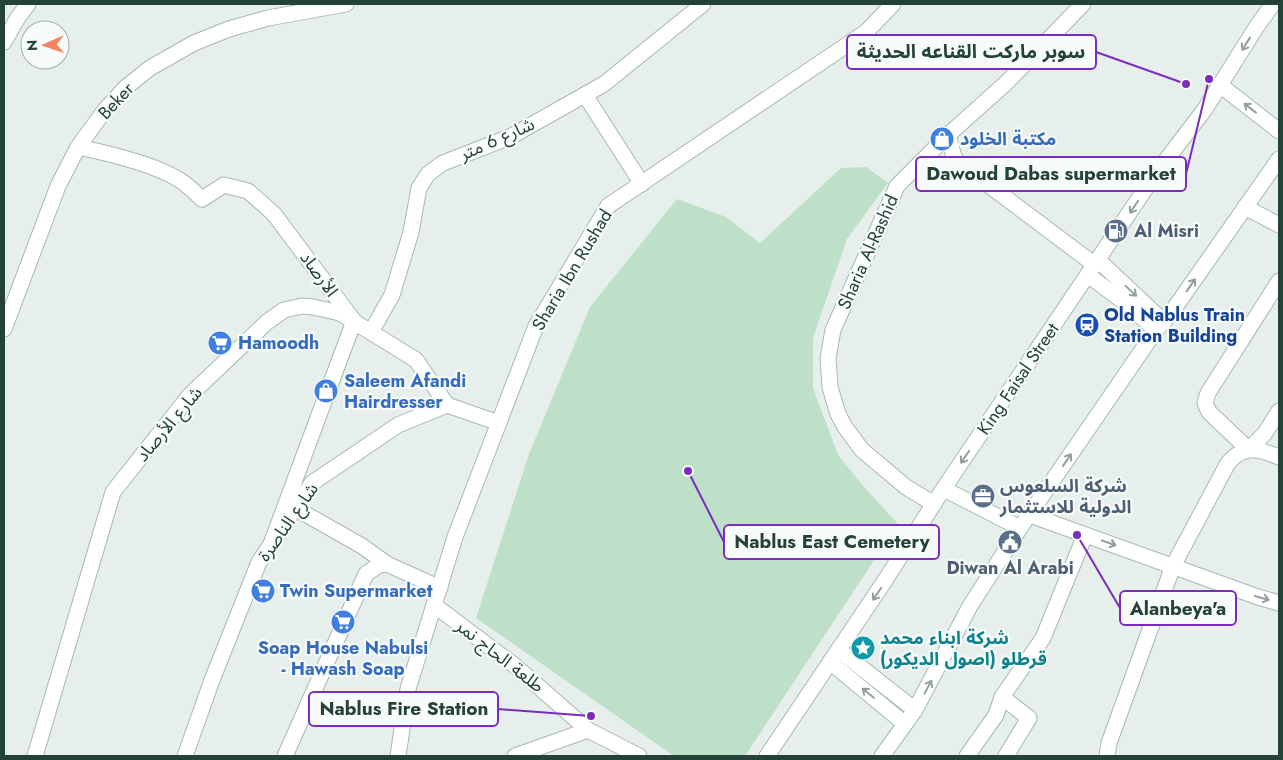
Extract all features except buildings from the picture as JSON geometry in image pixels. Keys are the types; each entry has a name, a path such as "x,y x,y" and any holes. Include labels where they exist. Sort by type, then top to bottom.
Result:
{"street":[{"path":"4,42 28,4"},
{"name":"Beker","path":"4,328 58,186 78,147 105,110 125,88 150,68 194,43 229,28 268,18 346,4"},
{"name":"شارع 6 متر","path":"371,332 392,295 411,232 419,188 428,174 443,163 510,137 604,84 703,4"},
{"name":"Sharia Ibn Rushad","path":"398,756 408,689 455,537 536,326 608,206 866,32 893,4"},
{"name":"Sharia Al-Rashid","path":"934,504 906,487 862,450 845,427 838,414 832,394 828,358 833,330 897,186 948,135 1005,84 1083,4"},
{"name":"King Faisal Street","path":"767,756 1154,176 1206,109 1273,4"},
{"path":"1220,85 1279,131"},
{"path":"585,95 642,184"},
{"path":"948,135 954,157 958,162 1094,267 1160,326"},
{"name":"الأرصاد","path":"78,147 106,153 178,179 202,199 224,185 248,191 274,214 354,321"},
{"path":"882,756 915,710 970,606 1020,528 1111,394 1160,326 1171,314 1279,159"},
{"path":"1245,208 1279,225"},
{"path":"1249,450 1211,414 1207,409 1206,400 1208,393 1279,282"},
{"name":"شارع الأرصاد","path":"36,756 113,492 190,395 276,314 302,306 340,314 354,321 416,360 447,405"},
{"path":"271,544 354,321"},
{"path":"447,405 499,423"},
{"name":"شارع الناصرة","path":"185,756 212,680 259,562 312,483 398,425 447,405"},
{"path":"1249,450 1266,433 1279,411"},
{"path":"1107,756 1109,743 1173,566 1228,463 1240,453 1249,450 1261,450 1279,457"},
{"path":"944,489 1020,528"},
{"path":"295,508 362,546 387,564 440,588"},
{"path":"1030,515 1279,603"},
{"path":"967,756 996,715 1002,697 1043,638 1085,535"},
{"path":"285,756 363,579 371,570 387,564"},
{"name":"طلعة الحاج نمر","path":"434,605 514,664 588,730 639,756"},
{"path":"834,656 915,710"},
{"path":"834,656 906,724"},
{"path":"1002,697 1029,718 1006,756"},
{"path":"515,756 588,730"}],"green space":[{"path":"866,167 888,183 847,239 813,338 813,388 838,455 898,524 745,756 674,756 476,618 529,454 590,307 677,199 726,217 760,243 841,168"}],"place":[{"name":"Dawoud Dabas supermarket","path":"1209,79"},
{"name":"سوبر ماركت القناعه الحديثة","path":"1186,84"},
{"name":"مكتبة الخلود","path":"942,139"},
{"name":"Al Misri","path":"1116,231"},
{"name":"Old Nablus Train Station Building","path":"1087,325"},
{"name":"Hamoodh","path":"220,343"},
{"name":"Saleem Afandi Hairdresser","path":"326,391"},
{"name":"Nablus East Cemetery","path":"688,471"},
{"name":"شركة السلعوس الدولية للاستثمار","path":"983,496"},
{"name":"Alanbeya'a","path":"1077,535"},
{"name":"Diwan Al Arabi","path":"1010,542"},
{"name":"Twin Supermarket","path":"263,591"},
{"name":"Soap House Nabulsi - Hawash Soap","path":"343,622"},
{"name":"شركة ابناء محمد قرطلو (اصول الديكور)","path":"863,648"},
{"name":"Nablus Fire Station","path":"591,716"}]}
